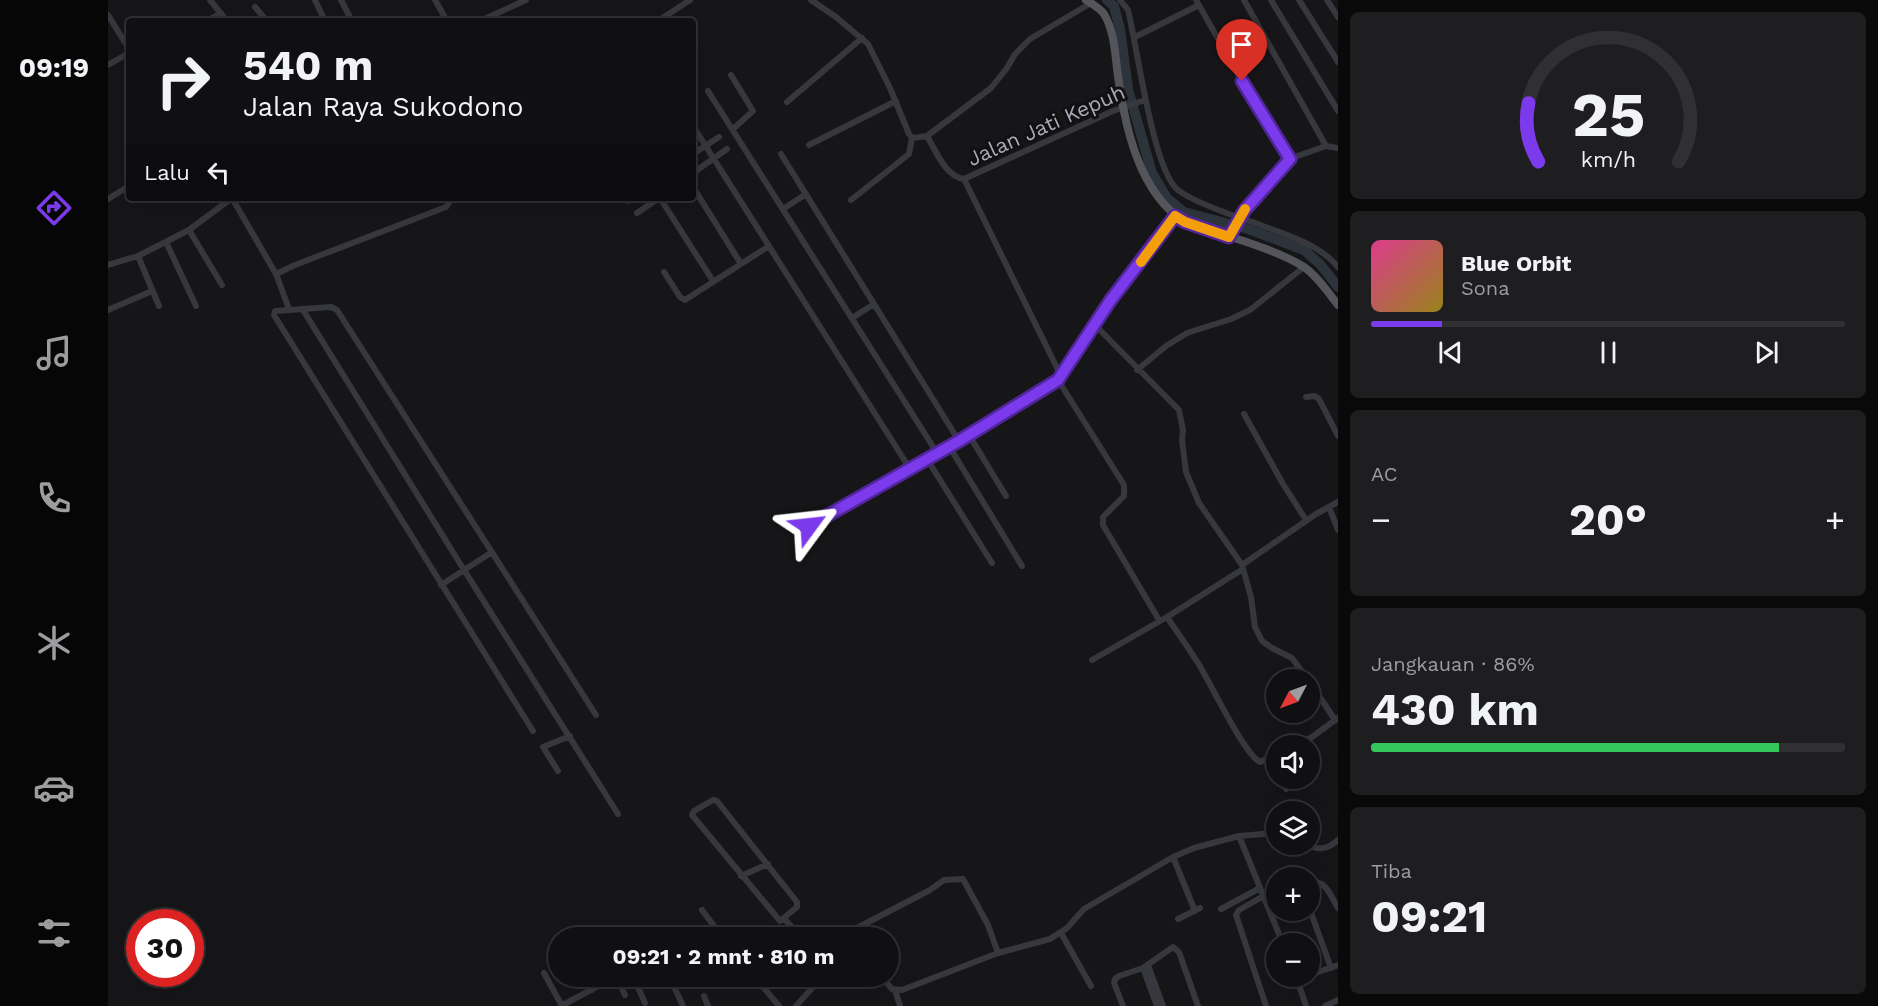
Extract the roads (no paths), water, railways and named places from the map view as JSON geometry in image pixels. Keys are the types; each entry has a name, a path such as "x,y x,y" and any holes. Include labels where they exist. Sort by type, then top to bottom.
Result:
{"main road":[{"path":"1088,2 1102,12 1108,23 1125,106 1146,180 1154,192 1175,216 1185,222 1230,236 1304,267 1338,305"}],"street":[{"path":"210,0 224,18"},
{"path":"315,0 324,18"},
{"path":"341,0 350,18"},
{"path":"435,0 445,18"},
{"path":"487,18 526,0"},
{"path":"663,18 690,0"},
{"path":"811,0 868,44 912,138 909,154 851,200"},
{"path":"1120,0 1128,10 1135,37 1143,100 1161,157 1173,185 1183,194 1238,219 1302,241 1320,251 1338,267"},
{"path":"1244,0 1326,146"},
{"path":"1271,0 1338,111"},
{"path":"1299,0 1338,62"},
{"path":"1327,0 1338,17"},
{"path":"912,138 927,136 991,88 1015,54 1030,39 1088,2"},
{"path":"1135,37 1198,2 1242,81 1290,159"},
{"path":"255,7 264,18"},
{"path":"212,18 220,13"},
{"path":"108,15 126,46"},
{"path":"108,32 115,27"},
{"path":"787,102 862,38"},
{"path":"108,65 126,53"},
{"path":"731,75 753,111 733,129"},
{"path":"708,91 937,453"},
{"name":"Jalan Jati Kepuh","path":"1143,100 964,179 1060,378 1125,488 1124,496 1103,517 1103,525 1159,620"},
{"path":"809,145 896,101"},
{"path":"696,131 910,469"},
{"path":"927,136 945,166 958,178 964,179"},
{"path":"696,152 719,137"},
{"path":"1230,236 1238,219 1290,159 1326,146 1338,148"},
{"path":"696,171 727,149"},
{"path":"781,154 959,441"},
{"path":"108,200 126,188"},
{"path":"696,193 741,264"},
{"path":"783,208 806,194"},
{"path":"108,265 138,256 189,230 228,201"},
{"path":"234,201 276,274 290,309"},
{"path":"276,274 446,207 450,201"},
{"path":"637,213 655,201"},
{"path":"661,201 713,281"},
{"path":"809,526 949,446 970,437 1060,378 1094,324 1175,216"},
{"path":"189,230 222,285"},
{"path":"165,242 196,306"},
{"path":"664,272 684,300 769,246"},
{"path":"138,256 159,306"},
{"path":"1137,370 1166,346 1187,333 1231,319 1250,310 1304,267"},
{"path":"108,310 152,291"},
{"path":"852,318 874,304"},
{"path":"533,731 274,315 278,309 303,310 331,307 337,310 596,715"},
{"path":"303,310 618,814"},
{"path":"1094,324 1179,410 1186,472 1202,509 1243,567 1251,597 1255,627 1262,641 1292,658 1300,669"},
{"path":"1306,397 1315,396 1319,399 1338,436"},
{"path":"1244,414 1306,520"},
{"path":"970,437 1006,496"},
{"path":"949,446 1022,566"},
{"path":"927,459 992,563"},
{"path":"1092,660 1167,617 1243,567 1306,520 1338,502"},
{"path":"1329,507 1338,530"},
{"path":"441,585 492,552"},
{"path":"1167,617 1198,663 1237,732 1256,760 1260,762 1266,759"},
{"path":"1313,735 1336,719 1320,696"},
{"path":"558,771 543,747 568,734"},
{"path":"713,800 717,801 768,864 798,904 778,921 692,815 694,811 713,800"},
{"path":"895,990 906,989 998,952 1050,939 1061,933 1084,909 1173,857 1212,842 1239,836 1266,834"},
{"path":"1239,836 1279,933"},
{"path":"1320,849 1333,845 1338,840"},
{"path":"1173,857 1198,910 1178,919"},
{"path":"741,876 768,864"},
{"path":"858,927 930,890 944,880 963,879 988,925 998,952"},
{"path":"1320,882 1325,886 1338,908"},
{"path":"1221,909 1260,888"},
{"path":"1264,896 1239,910 1236,915 1266,1006"},
{"path":"702,910 715,927"},
{"path":"784,918 792,927"},
{"path":"1314,921 1330,968"},
{"path":"1061,933 1091,986"},
{"path":"1123,1006 1114,983 1115,979 1146,966 1169,949 1176,948 1198,1006"},
{"path":"1320,972 1338,965"},
{"path":"1146,966 1157,1006"},
{"path":"1146,966 1163,1006"},
{"path":"544,973 562,1006 598,987"},
{"path":"621,987 625,995"},
{"path":"638,987 645,1003"},
{"path":"674,987 683,1006"},
{"path":"763,987 779,1006"},
{"path":"796,1006 813,987"},
{"path":"892,987 900,1006"},
{"path":"1299,987 1306,1006"},
{"path":"704,996 708,1006"},
{"path":"1324,1006 1338,1000"}],"waterway":[{"path":"1107,0 1114,6 1120,29 1128,89 1152,173 1167,198 1184,212 1248,229 1304,250 1320,264 1338,287"}]}
